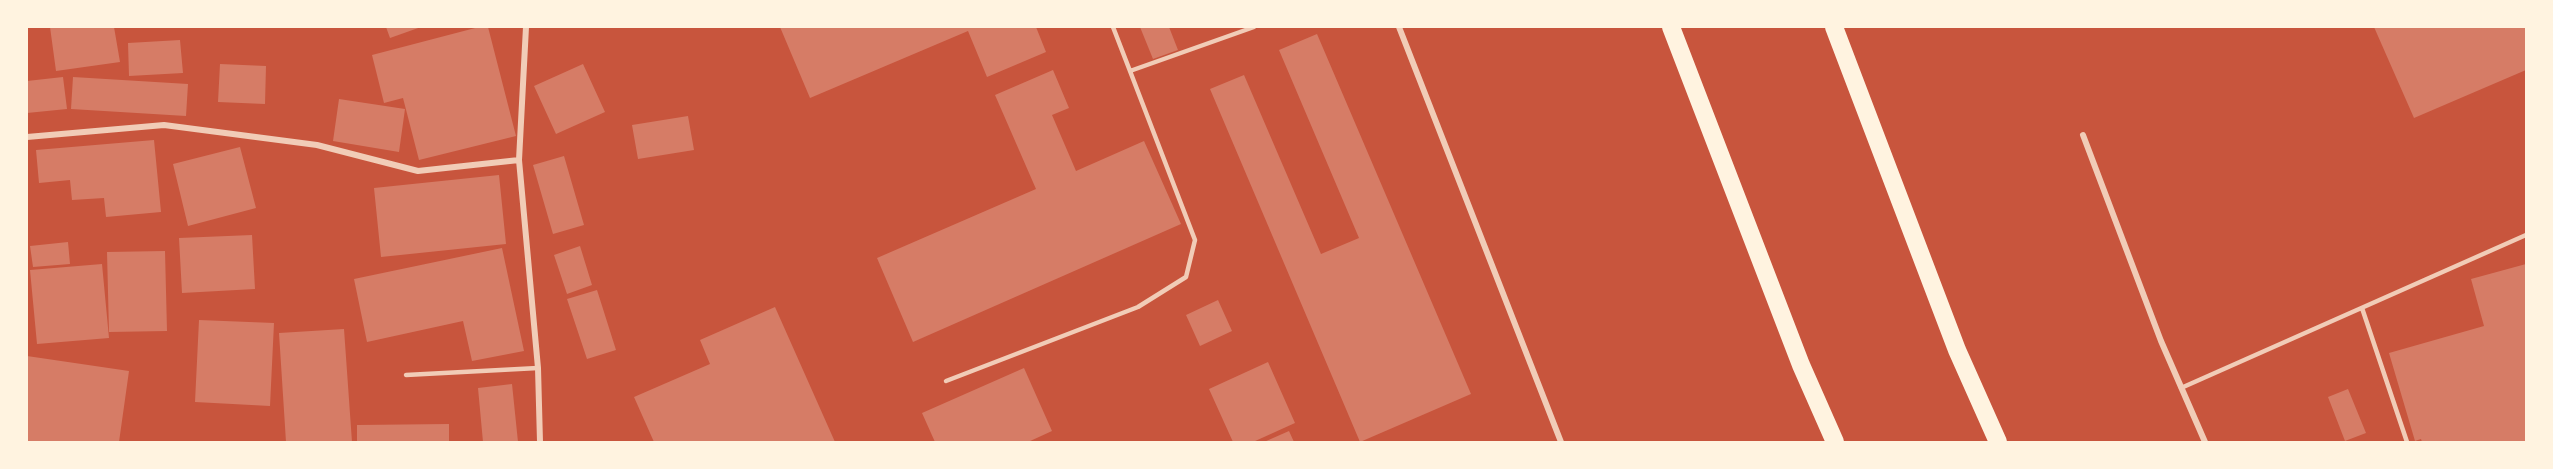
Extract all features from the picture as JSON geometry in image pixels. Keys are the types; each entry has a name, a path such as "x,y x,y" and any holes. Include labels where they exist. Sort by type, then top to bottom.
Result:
{"highway":[{"path":"1671,27 1801,365 1835,442"},
{"path":"1834,27 1957,350 1998,442"}],"street":[{"path":"526,27 519,160 538,368 540,442"},
{"path":"1399,27 1561,442"},
{"path":"27,137 164,125 317,145 418,171 519,160"},
{"path":"2083,135 2161,341 2205,442"}],"lane":[{"path":"946,381 1138,307 1186,277 1195,240 1113,27"},
{"path":"1130,71 1254,27"},
{"path":"2181,388 2526,235"},
{"path":"2362,308 2407,442"},
{"path":"406,375 538,368"}],"building":[{"path":"50,27 114,27 120,62 56,71"},
{"path":"386,27 421,27 390,38"},
{"path":"479,27 488,27 516,136 419,160 403,98 384,103 372,55"},
{"path":"780,27 1036,27 1046,52 987,77 968,31 810,98"},
{"path":"1140,27 1169,27 1178,50 1153,59"},
{"path":"2374,27 2526,27 2526,70 2414,118"},
{"path":"1317,34 1471,394 1360,442 1210,89 1244,75 1321,254 1359,238 1279,50"},
{"path":"180,40 183,73 129,76 128,43"},
{"path":"220,64 266,66 265,104 218,102"},
{"path":"583,64 605,112 556,134 534,86"},
{"path":"1053,70 1069,108 1052,115 1076,171 1144,141 1181,224 913,342 877,258 1036,189 995,95"},
{"path":"63,77 67,109 27,113 27,81"},
{"path":"73,77 188,84 186,116 71,109"},
{"path":"339,99 405,109 399,152 333,141"},
{"path":"688,116 694,150 638,159 632,125"},
{"path":"154,140 161,212 106,217 104,198 72,200 70,180 39,183 36,150"},
{"path":"240,147 256,208 188,226 173,164"},
{"path":"564,156 584,225 553,234 533,165"},
{"path":"499,175 506,244 381,257 374,188"},
{"path":"252,235 255,289 182,293 179,238"},
{"path":"68,242 70,264 33,267 30,246"},
{"path":"580,246 592,285 567,294 554,255"},
{"path":"502,248 524,351 472,361 463,321 367,342 354,279"},
{"path":"165,251 167,331 109,332 107,252"},
{"path":"102,264 109,338 37,344 30,270"},
{"path":"2526,264 2526,442 2422,442 2421,439 2415,441 2389,353 2484,326 2471,279"},
{"path":"597,290 616,350 587,359 567,299"},
{"path":"1218,300 1232,331 1200,346 1186,315"},
{"path":"775,307 835,442 654,442 634,397 710,364 700,340"},
{"path":"199,320 274,323 270,406 195,402"},
{"path":"344,329 352,442 286,442 279,333"},
{"path":"27,356 129,371 119,442 27,442"},
{"path":"1268,362 1295,423 1253,442 1233,442 1209,389"},
{"path":"1024,368 1052,431 1028,442 935,442 922,413"},
{"path":"512,384 518,442 483,442 478,388"},
{"path":"2348,389 2366,433 2345,441 2328,397"},
{"path":"449,424 449,442 357,442 357,425"},
{"path":"1289,431 1294,442 1264,442"}]}
